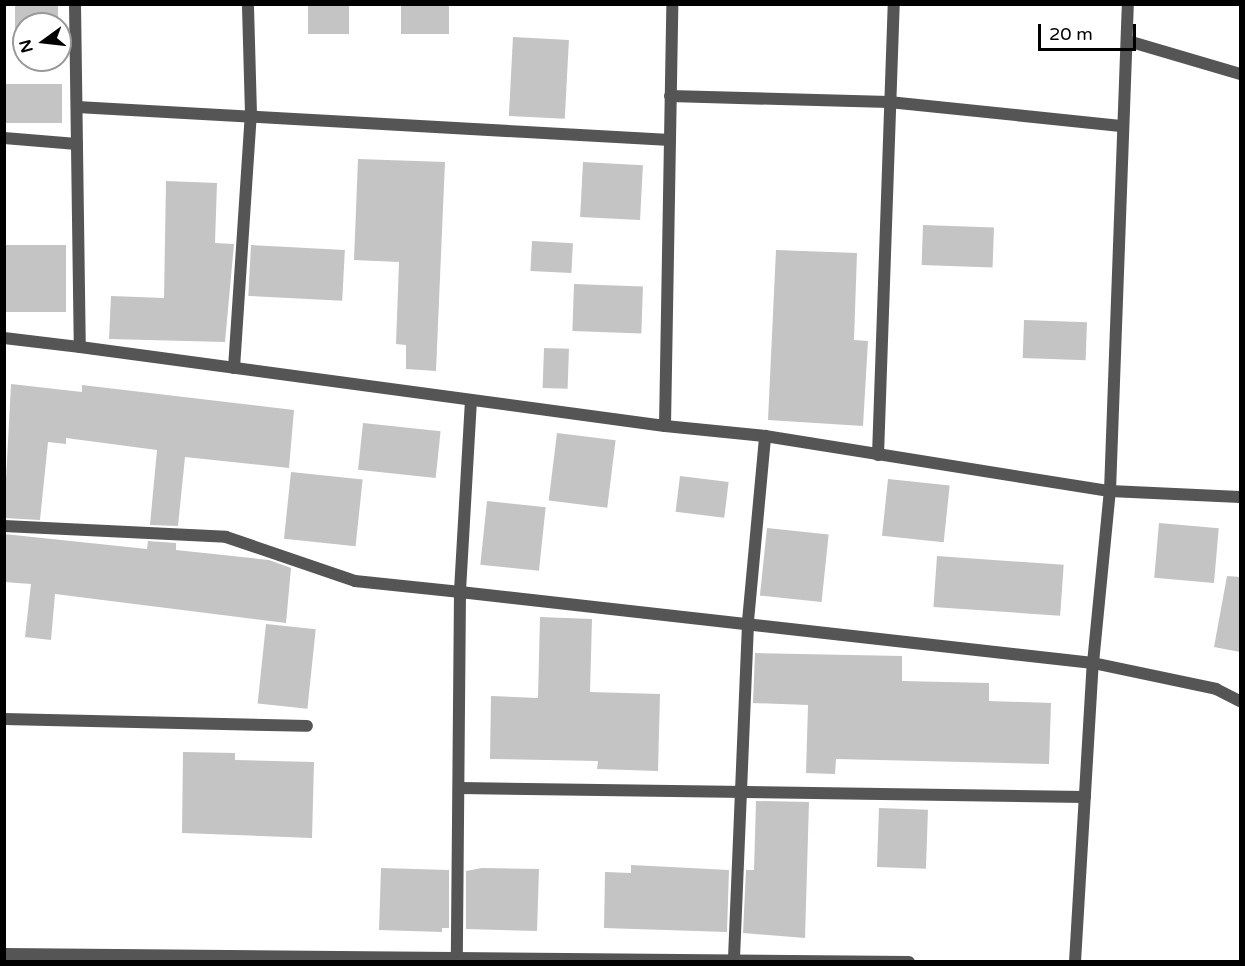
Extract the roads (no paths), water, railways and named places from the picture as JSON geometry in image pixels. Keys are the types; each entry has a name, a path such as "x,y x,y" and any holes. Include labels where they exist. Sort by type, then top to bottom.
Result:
{"street":[{"path":"75,4 80,347"},
{"path":"234,368 251,114 248,4"},
{"path":"665,426 672,4"},
{"path":"878,455 894,4"},
{"path":"1075,962 1093,663 1110,490 1121,126 1128,41 1128,4"},
{"path":"1128,41 1240,74"},
{"path":"670,96 889,102 1121,126"},
{"path":"77,107 251,114 670,140"},
{"path":"4,138 77,144"},
{"path":"4,338 665,426 765,436 1110,490 1240,497"},
{"path":"457,961 460,591 471,400"},
{"path":"734,958 748,621 765,436"},
{"path":"4,526 226,537 355,581 748,621 1093,663 1216,689 1240,701"},
{"path":"4,719 308,726"},
{"path":"459,788 741,789 1085,797"},
{"path":"4,954 35,958 457,961 734,958 909,962"}]}
